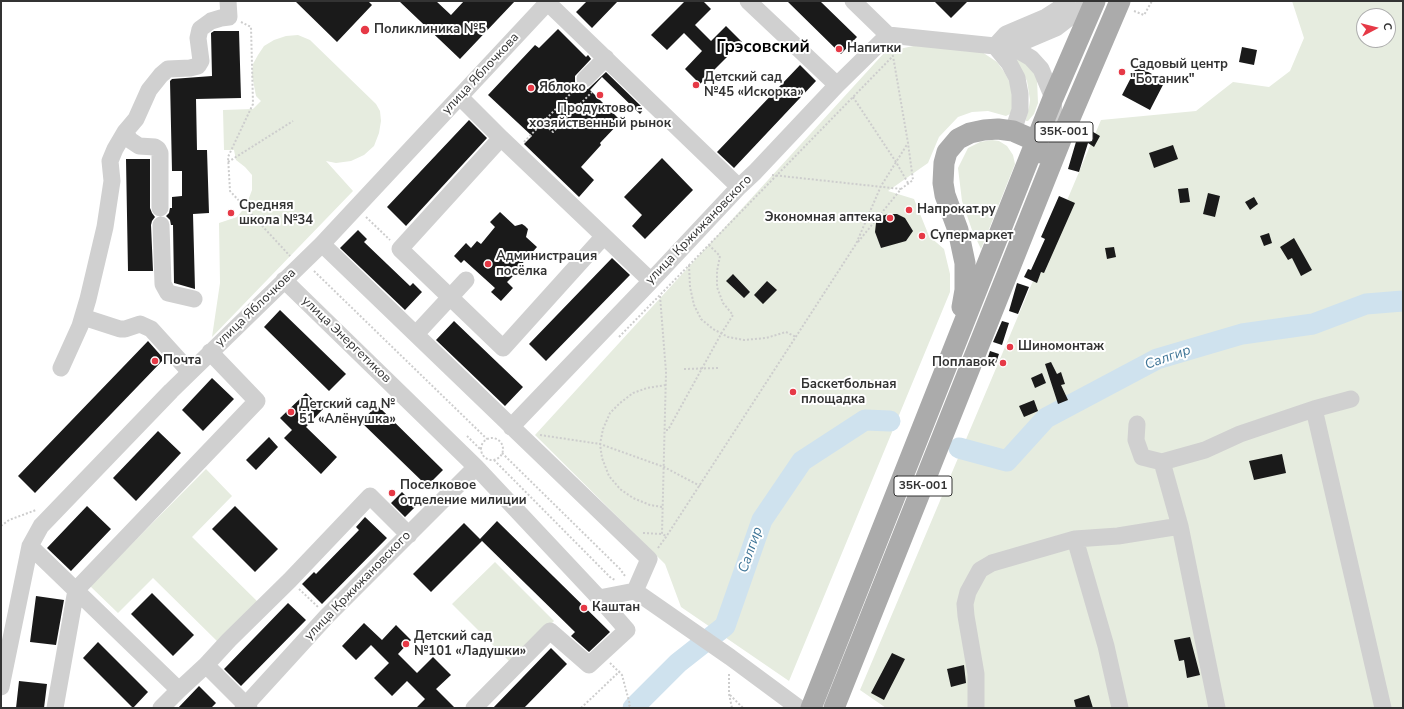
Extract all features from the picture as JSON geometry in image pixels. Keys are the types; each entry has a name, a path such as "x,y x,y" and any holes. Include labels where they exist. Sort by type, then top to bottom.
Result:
{"main road":[{"name":"35К-001","path":"811,708 1053,98 1095,1"},
{"name":"35К-001","path":"834,708 1067,125 1125,5"},
{"path":"958,336 965,290 965,263 958,230 945,195 943,183 944,163 948,152 958,139 970,133 998,129 1013,131 1036,141 1042,154 1042,163 1039,176 1011,265"}],"street":[{"path":"748,1 837,85"},
{"path":"853,1 885,37 995,46 1019,51 1031,58 1041,69 1053,98 1054,134 1050,151 1039,176"},
{"path":"995,46 1006,34 1046,17 1067,1"},
{"path":"995,46 1023,42 1056,28 1091,1"},
{"path":"549,2 739,187"},
{"name":"улица Яблочкова","path":"1,687 30,546 41,526 190,372 322,244 549,2"},
{"path":"61,368 82,317 105,227 112,182 110,161 115,149 125,132 136,119 149,90 161,75 168,69 198,66 201,61 198,38 200,29 211,21 221,18 229,9"},
{"name":"улица Кржижановского","path":"511,427 655,288 739,187 885,37"},
{"path":"995,46 1009,63 1017,78 1020,94 1020,110 1013,131"},
{"path":"590,84 606,58"},
{"path":"460,97 604,236 655,288"},
{"path":"125,132 130,140 139,146 158,149 160,153 160,208"},
{"path":"501,138 400,248 503,348 604,236"},
{"path":"161,225 162,284 168,293 194,299"},
{"path":"322,244 649,559 635,591"},
{"name":"улица Энергетиков","path":"284,280 476,467 599,598 627,630 600,655"},
{"path":"416,334 466,280"},
{"path":"82,317 120,329 125,329 140,324 151,329 190,372"},
{"path":"54,708 76,590 257,401 210,352"},
{"path":"1137,424 1136,440 1142,456 1162,462 1205,450 1240,434 1314,409 1351,399"},
{"path":"1314,409 1382,708"},
{"path":"1162,462 1180,526 1217,708"},
{"name":"улица Кржижановского","path":"246,707 327,616 476,467"},
{"path":"161,708 290,580 370,496 409,534"},
{"path":"976,708 976,674 966,616 966,604 968,592 980,570 992,563 1075,539 1118,536 1180,526"},
{"path":"1075,539 1106,646 1120,708"},
{"path":"30,546 179,690"},
{"path":"599,598 635,591 730,656 799,708"},
{"path":"474,708 550,631 588,665 600,655"},
{"path":"206,665 246,707"}],"path":[{"path":"1125,5 1144,15 1152,1"},
{"path":"229,9 251,27 253,104 228,157 230,191 300,266 314,271 487,439"},
{"path":"649,559 666,537 700,486 856,244 900,189 913,180 893,56 885,37"},
{"path":"616,340 655,288 689,265 893,56"},
{"path":"521,146 543,123 590,84"},
{"path":"543,123 553,132 590,84"},
{"path":"853,97 896,162 908,183"},
{"path":"228,162 293,121"},
{"path":"856,244 880,186 908,143"},
{"path":"755,172 900,189"},
{"path":"371,212 366,218 400,248"},
{"path":"665,430 668,430 721,334 734,315 723,303 717,287 717,271 720,256 709,245"},
{"path":"689,265 690,288 694,305 701,319 713,329 728,337 744,340 766,338 786,332 796,337"},
{"path":"655,288 666,372 662,534"},
{"path":"684,370 719,368"},
{"path":"663,507 650,505 633,498 620,489 609,476 602,458 600,444 603,429 610,413 620,403 633,393 647,388 666,385"},
{"path":"539,434 600,444 664,467 700,486"},
{"path":"492,438 499,440 503,447 502,453 500,457 494,460 486,459 481,454 482,442 492,438"},
{"path":"502,453 620,569 635,591"},
{"path":"494,460 611,578 635,591"},
{"path":"1,526 8,520 29,512 44,508 57,510"},
{"path":"642,533 662,534 666,537"},
{"path":"290,580 327,616"},
{"path":"600,655 620,671 630,705 627,708"},
{"path":"730,656 729,694 732,708"},
{"path":"581,708 620,671"},
{"path":"729,694 743,708"}],"shaded area":[{"path":"1292,1 1403,1 1403,708 886,708 860,690 1101,120 1196,111 1233,82 1269,87 1290,71 1304,38"},
{"path":"298,35 310,40 376,104 380,111 381,121 379,133 374,146 364,155 351,161 336,163 326,161 353,191 212,337 220,283 219,223 237,217 246,206 252,190 252,175 236,160 234,150 224,150 223,110 253,109 261,101 256,96 252,75 253,64 258,55 264,46 274,40 286,36"},
{"path":"918,45 982,52 997,62 1005,73 1012,87 1012,113 1006,116 988,111 972,112 958,117 939,137 928,163 888,191 914,199 929,236 944,249 950,274 950,292 789,681 681,607 665,564 535,435 885,52"},
{"path":"1013,55 1028,62 1037,79 1038,103 1034,114 1028,121 1026,121 1026,119 1030,100 1027,81"},
{"path":"992,140 999,141 1007,146 1013,155 1015,164 981,249 972,230 962,201 958,168 968,148 980,142"},
{"path":"206,469 232,496 192,537 260,604 220,644 153,578 118,613 90,586"},
{"path":"495,562 554,621 512,664 452,604"}],"building":[{"path":"295,1 368,1 372,5 337,42"},
{"path":"399,1 436,1 451,15 464,1 515,1 460,59"},
{"path":"587,1 618,1 592,28 576,12"},
{"path":"685,1 703,1 711,9 695,25 711,41 726,26 742,42 700,84 685,69 702,51 684,33 667,50 651,35"},
{"path":"787,1 820,1 857,37 841,54"},
{"path":"934,1 968,1 951,18"},
{"path":"558,29 586,57 588,55 591,59 575,76 575,82 578,86 583,89 588,89 606,72 644,109 640,114 602,77 590,90 621,121 600,143 601,145 581,167 594,180 579,197 524,144 532,136 488,95 535,45 539,48"},
{"path":"214,31 239,31 241,98 196,99 197,150 207,150 209,213 193,214 195,289 174,283 173,225 171,225 170,220 166,216 169,213 170,208 172,208 172,197 182,196 182,171 172,171 170,81 172,79 212,76 211,33"},
{"path":"1242,47 1257,50 1254,65 1239,62"},
{"path":"800,65 816,81 734,168 717,152"},
{"path":"1137,66 1165,81 1150,110 1122,95"},
{"path":"469,120 487,138 406,226 387,207"},
{"path":"1083,126 1100,136 1094,147 1088,143 1079,172 1068,169 1078,135"},
{"path":"1173,145 1178,159 1154,168 1149,153"},
{"path":"662,158 693,190 645,239 632,226 642,215 624,197"},
{"path":"126,159 150,159 150,208 155,217 151,225 153,271 128,271"},
{"path":"1188,188 1190,202 1180,203 1178,189"},
{"path":"1208,193 1220,196 1215,217 1203,214"},
{"path":"1059,196 1075,203 1044,273 1041,272 1037,283 1024,277 1028,269 1031,270 1045,239 1041,237"},
{"path":"1254,197 1258,204 1250,210 1245,202"},
{"path":"500,212 515,226 522,224 525,226 528,229 526,237 537,247 507,282 513,288 501,301 491,292 495,288 464,260 461,263 454,256 466,243 471,248 477,241 481,244 495,227 490,222"},
{"path":"897,214 905,218 913,231 906,241 881,248 875,232 876,223 881,216"},
{"path":"358,230 367,239 364,242 410,286 413,283 422,292 405,310 340,248"},
{"path":"1269,233 1272,243 1264,246 1260,236"},
{"path":"1294,238 1312,270 1301,276 1292,258 1288,260 1280,247"},
{"path":"1114,247 1116,257 1107,259 1105,248"},
{"path":"612,258 630,275 546,361 529,344"},
{"path":"733,274 750,292 744,298 726,281"},
{"path":"767,281 777,290 763,304 754,295"},
{"path":"1017,283 1029,287 1018,314 1009,311"},
{"path":"280,310 346,374 329,391 264,327"},
{"path":"454,321 523,387 505,406 436,340"},
{"path":"1002,321 1009,323 1002,345 993,342"},
{"path":"148,341 164,359 35,493 18,476"},
{"path":"990,351 999,354 996,363 987,360"},
{"path":"1051,362 1057,374 1061,372 1065,384 1061,385 1068,400 1058,404 1045,364"},
{"path":"1042,373 1046,383 1035,388 1031,378"},
{"path":"212,378 234,399 203,431 182,410"},
{"path":"306,393 323,409 306,427 337,457 321,474 284,438 292,430 280,418"},
{"path":"1034,400 1038,411 1024,417 1019,406"},
{"path":"377,405 443,470 427,486 361,422"},
{"path":"158,431 181,453 136,501 113,478"},
{"path":"269,437 278,447 256,470 246,460"},
{"path":"1282,454 1286,473 1254,480 1249,461"},
{"path":"402,492 416,506 405,517 391,503"},
{"path":"87,506 111,529 71,571 47,548"},
{"path":"235,506 278,549 255,572 212,529"},
{"path":"365,517 387,538 322,604 302,584 314,572 316,574 359,530 356,527"},
{"path":"497,521 610,632 589,652 571,636 575,632 480,539"},
{"path":"464,523 482,541 431,592 413,574"},
{"path":"152,593 194,635 173,656 131,614"},
{"path":"36,596 64,600 56,645 30,642"},
{"path":"288,603 306,620 241,686 224,669"},
{"path":"364,623 382,640 396,625 411,640 398,654 417,673 433,657 451,675 436,689 455,708 416,708 425,699 407,681 392,696 374,678 389,663 371,645 356,660 342,646"},
{"path":"1190,637 1200,675 1187,678 1184,660 1179,661 1174,640"},
{"path":"98,642 148,692 133,708 83,658"},
{"path":"551,648 567,664 524,708 493,708"},
{"path":"892,653 905,659 884,700 871,693"},
{"path":"964,665 966,683 951,687 947,669"},
{"path":"19,681 47,684 44,708 16,708"},
{"path":"199,686 216,703 211,708 178,708"},
{"path":"1089,695 1093,708 1076,708 1074,700"}],"waterway":[{"name":"Салгир","path":"959,448 1007,461 1046,418 1157,359 1242,334 1313,324 1366,304 1403,301"},
{"name":"Салгир","path":"633,708 678,663 725,626 762,520 802,461 865,420 890,421"}],"place":[{"name":"Поликлиника №5","path":"365,30"},
{"name":"Напитки","path":"839,49"},
{"name":"Садовый центр \"Ботаник\"","path":"1122,72"},
{"name":"Детский сад №45 «Искорка»","path":"696,85"},
{"name":"Яблоко","path":"531,88"},
{"name":"Продуктово - хозяйственный рынок","path":"600,95"},
{"name":"Напрокат.ру","path":"909,210"},
{"name":"Средняя школа №34","path":"231,213"},
{"name":"Экономная аптека","path":"890,218"},
{"name":"Супермаркет","path":"922,236"},
{"name":"Администрация посёлка","path":"488,264"},
{"name":"Шиномонтаж","path":"1010,347"},
{"name":"Почта","path":"155,361"},
{"name":"Поплавок","path":"1003,363"},
{"name":"Баскетбольная площадка","path":"793,392"},
{"name":"Детский сад № 51 «Алёнушка»","path":"291,412"},
{"name":"Поселковое отделение милиции","path":"392,493"},
{"name":"Каштан","path":"584,608"},
{"name":"Детский сад №101 «Ладушки»","path":"406,644"}],"district":[{"name":"Грэсовский","path":"763,48"}]}
